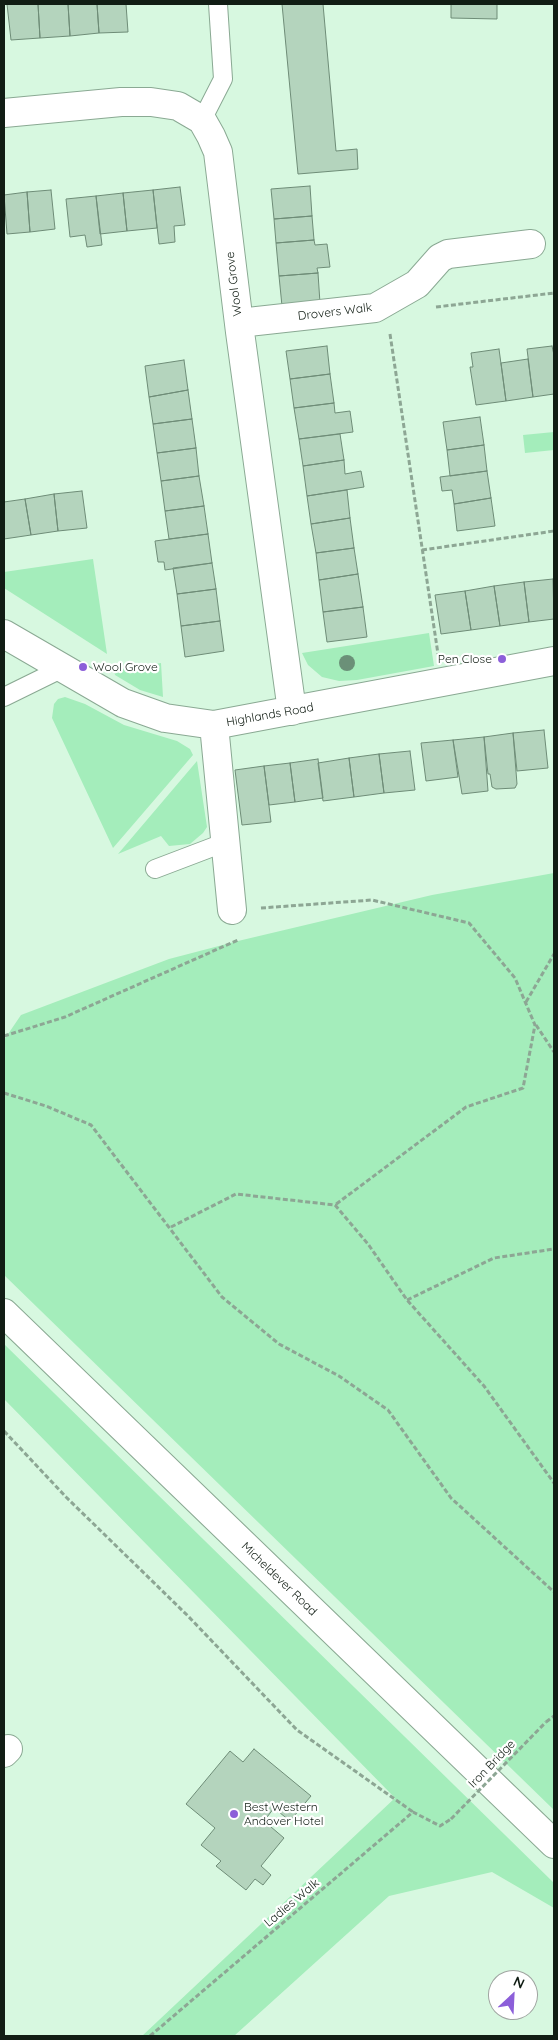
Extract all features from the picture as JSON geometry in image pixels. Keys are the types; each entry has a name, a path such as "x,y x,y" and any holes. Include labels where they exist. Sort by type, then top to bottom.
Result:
{"street":[{"path":"4,113 121,102 151,102 178,106 202,120"},
{"name":"Wool Grove","path":"202,120 218,152 239,323 292,711"},
{"name":"Drovers Walk","path":"239,323 375,308 417,284 440,258 448,254 531,244"},
{"name":"Highlands Road","path":"4,634 92,687 144,711 180,722 214,725 554,661"},
{"path":"214,725 232,910"},
{"name":"Micheldever Road","path":"4,1313 554,1844"}],"lane":[{"path":"202,120 223,79 218,4"},
{"path":"4,697 63,668"},
{"path":"155,869 226,842"}],"path":[{"path":"390,333 442,682"},
{"path":"422,550 554,531"},
{"path":"4,1036 65,1017 238,940 232,910 372,900 469,923 515,978 535,1025 554,1052"},
{"path":"526,1003 554,954"},
{"path":"171,1227 236,1194 335,1205 466,1107 523,1088 535,1025"},
{"path":"4,1093 46,1106 91,1125 222,1296 279,1344 339,1376 388,1410 451,1498 554,1592"},
{"path":"335,1205 368,1244 407,1300 484,1386 554,1483"},
{"path":"407,1300 494,1258 554,1249"},
{"path":"4,1431 66,1497 187,1615 297,1730 413,1812"},
{"name":"Iron Bridge","path":"413,1812 440,1826 451,1819 554,1716"},
{"name":"Ladies Walk","path":"150,2036 413,1812"}],"green space":[{"path":"554,432 554,450 525,453 523,435"},
{"path":"93,559 107,654 4,588 4,572"},
{"path":"429,633 434,666 357,680 339,681 322,677 308,665 302,653"},
{"path":"161,663 163,697 140,690 115,675 114,670"},
{"path":"65,697 85,704 124,725 177,741 190,749 193,755 113,848 52,718 54,704 58,699"},
{"path":"197,761 207,827 203,833 190,844 169,846 161,836 118,854"},
{"path":"554,873 554,1810 4,1275 4,1040 21,1015 169,959 432,895"},
{"path":"4,1344 554,1883 554,1908 492,1872 389,1896 234,2036 142,2036 395,1798 4,1399"}],"building":[{"path":"7,4 38,4 40,38 11,40"},
{"path":"38,4 68,4 70,36 40,38"},
{"path":"68,4 97,4 99,33 70,36"},
{"path":"97,4 126,4 128,32 99,33"},
{"path":"282,4 323,4 336,151 357,149 358,169 298,174"},
{"path":"451,4 497,4 497,19 451,18"},
{"path":"310,186 312,216 274,219 271,189"},
{"path":"180,187 185,225 174,226 175,242 159,244 153,190"},
{"path":"51,190 55,229 30,232 27,192"},
{"path":"153,190 157,228 127,231 123,193"},
{"path":"27,192 30,232 7,234 4,195"},
{"path":"123,193 127,231 100,234 96,196"},
{"path":"96,196 102,245 87,247 85,235 70,237 66,199"},
{"path":"312,216 314,240 276,243 274,219"},
{"path":"314,240 315,245 327,244 330,267 317,268 318,273 279,276 276,243"},
{"path":"318,273 320,303 282,306 279,276"},
{"path":"327,346 330,374 290,379 286,351"},
{"path":"552,346 554,355 554,394 533,397 527,349"},
{"path":"499,349 506,401 476,405 470,367 473,367 471,353"},
{"path":"528,359 533,397 506,401 501,363"},
{"path":"184,360 188,390 149,397 145,366"},
{"path":"330,374 334,403 294,408 290,379"},
{"path":"188,390 192,419 153,424 149,397"},
{"path":"334,403 335,413 350,411 353,432 299,439 294,408"},
{"path":"480,417 484,445 447,450 443,422"},
{"path":"192,419 196,448 157,453 153,424"},
{"path":"340,434 344,460 303,466 299,439"},
{"path":"484,445 487,471 450,476 447,450"},
{"path":"196,448 199,476 161,481 157,453"},
{"path":"344,460 345,474 361,471 364,487 307,496 303,466"},
{"path":"487,471 491,498 454,504 452,490 442,491 440,477"},
{"path":"199,476 204,506 165,511 161,481"},
{"path":"347,490 350,518 311,524 307,496"},
{"path":"82,491 87,528 58,531 54,494"},
{"path":"54,494 58,531 31,535 25,499"},
{"path":"491,498 495,526 457,531 454,504"},
{"path":"25,499 31,535 4,539 4,502"},
{"path":"204,506 208,534 169,539 165,511"},
{"path":"350,518 354,548 316,553 311,524"},
{"path":"208,534 212,563 165,570 164,562 158,562 155,541"},
{"path":"354,548 358,574 319,580 316,553"},
{"path":"212,563 216,589 177,594 173,568"},
{"path":"358,574 363,607 323,612 319,580"},
{"path":"553,579 554,619 529,622 524,582"},
{"path":"524,582 529,622 500,626 494,586"},
{"path":"494,586 500,626 471,630 465,591"},
{"path":"216,589 220,621 181,626 177,594"},
{"path":"465,591 471,630 441,634 435,595"},
{"path":"363,607 367,637 327,642 323,612"},
{"path":"220,621 224,651 185,657 181,626"},
{"path":"544,730 548,768 517,771 513,733"},
{"path":"513,733 517,784 515,788 496,789 492,787 490,774 488,774 484,737"},
{"path":"484,737 488,791 462,794 453,740"},
{"path":"453,740 458,777 426,781 421,743"},
{"path":"410,751 415,790 384,793 379,754"},
{"path":"379,754 384,793 354,797 349,758"},
{"path":"349,758 354,797 323,801 318,763"},
{"path":"318,759 323,798 295,802 290,763"},
{"path":"290,763 295,802 269,805 264,766"},
{"path":"264,766 271,822 242,825 235,770"},
{"name":"Best Western Andover Hotel","path":"254,1749 311,1796 290,1821 274,1808 264,1821 284,1838 261,1866 271,1875 263,1885 255,1879 246,1890 216,1866 221,1861 201,1845 215,1828 186,1804 230,1751 243,1762"}],"place":[{"name":"Pen Close","path":"502,659"},
{"name":"Wool Grove","path":"83,667"},
{"name":"Best Western Andover Hotel","path":"234,1814"}]}
